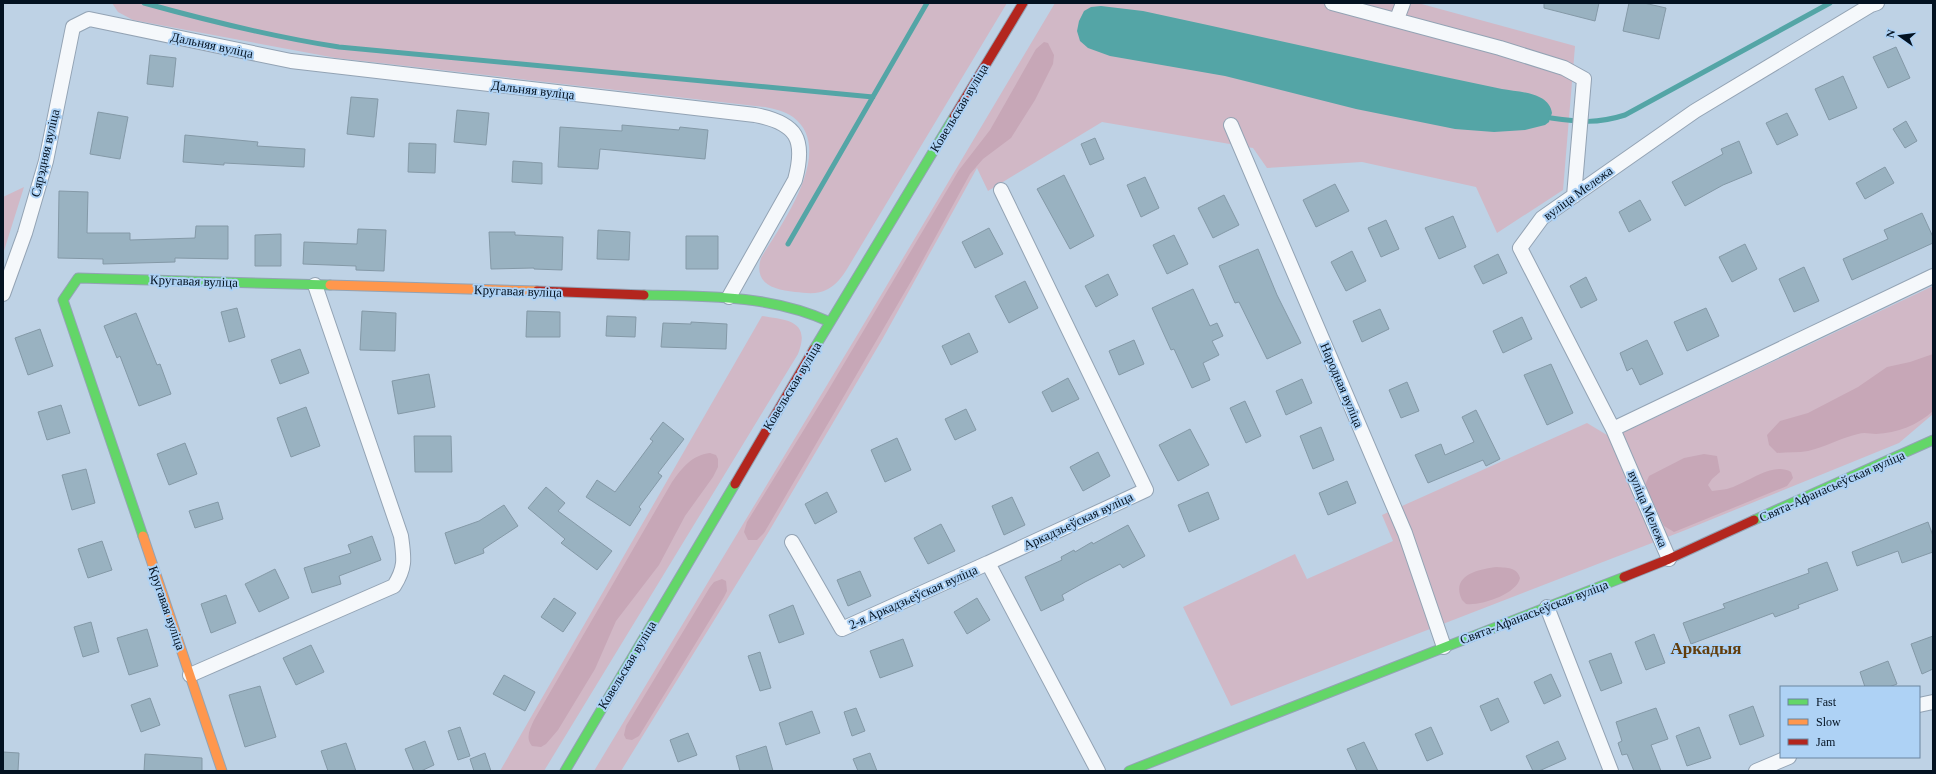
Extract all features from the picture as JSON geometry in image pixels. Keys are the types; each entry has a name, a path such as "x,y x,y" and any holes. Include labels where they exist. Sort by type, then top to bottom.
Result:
{"street":[{"name":"Ковельская вуліца","path":"565,771 830,322 1023,3"},
{"path":"1332,3 1397,19 1557,66 1584,78 1574,196"},
{"path":"1397,19 1403,3"},
{"name":"вуліца Мележа","path":"1669,559 1613,429 1520,248 1542,218 1695,111 1871,5 1877,3"},
{"name":"Сярэдняя вуліца","path":"3,294 25,233 46,161 73,27 89,19"},
{"name":"Дальняя вуліца","path":"89,19 291,61 755,115 780,122 790,128 797,138 800,151 799,166 795,180 729,297"},
{"name":"Народная вуліца","path":"1231,125 1406,533 1444,648"},
{"name":"Аркадзьеўская вуліца","path":"988,563 1146,490 1001,190"},
{"path":"1613,429 1933,276"},
{"name":"Кругавая вуліца","path":"222,771 63,300 78,278 729,297 788,305 804,310 830,322"},
{"path":"190,675 394,586 402,573 404,558 401,536 315,285"},
{"name":"Свята-Афанасьеўская вуліца","path":"1129,771 1669,559 1933,440"},
{"name":"2-я Аркадзьеўская вуліца","path":"792,542 842,629 988,563"},
{"path":"988,563 1098,771"},
{"path":"1547,607 1611,771"},
{"path":"1920,705 1933,702"},
{"path":"1756,771 1787,758"}],"shaded area":[{"path":"112,3 1007,3 845,272 834,285 824,291 803,293 780,290 773,287 763,280 760,274 759,267 761,258 791,208 801,188 807,168 809,148 805,131 793,117 776,109 336,58 133,20 118,12"},
{"path":"1055,3 1418,3 1575,46 1563,190 1497,233 1476,187 1362,162 1267,168 1253,148 1102,122 988,191 977,168 883,338 768,533 621,771 594,771 859,332"},
{"path":"1101,6 1143,11 1457,80 1524,92 1539,97 1545,101 1550,106 1552,113 1549,122 1545,125 1525,130 1494,132 1455,129 1356,109 1225,76 1110,56 1088,48 1080,41 1077,31 1079,21 1084,11 1091,7"},
{"path":"1044,42 1048,43 1054,55 1053,64 1035,100 1011,138 983,159 970,174 913,278 764,533 757,540 748,540 744,532 747,522 826,394 959,170 990,130 1036,49"},
{"path":"24,187 3,254 3,197"},
{"path":"1933,286 1933,414 1899,443 1683,531 1231,706 1183,607 1295,554 1307,579 1393,541 1382,515 1587,423 1612,438"},
{"path":"762,316 780,319 795,324 802,335 798,354 544,771 500,771"},
{"path":"1933,354 1933,411 1914,424 1892,432 1858,434 1804,452 1777,453 1769,445 1767,435 1780,421 1808,413 1858,387 1887,367 1910,362"},
{"path":"710,453 716,455 718,459 718,467 713,477 685,516 659,565 616,621 595,669 558,730 546,744 541,747 532,746 529,737 534,720 672,482 684,467 693,459"},
{"path":"1704,454 1717,456 1720,472 1708,485 1712,491 1735,486 1759,474 1776,469 1784,469 1791,472 1793,478 1787,486 1674,532 1664,526 1645,485 1649,476 1684,458"},
{"path":"1497,567 1508,568 1517,572 1520,578 1517,584 1506,594 1498,598 1480,603 1466,604 1462,600 1459,591 1463,579 1468,575 1482,569"},
{"path":"722,579 726,581 727,591 724,597 639,736 632,740 626,739 624,735 626,726 710,587 714,582"}],"building":[{"path":"1544,3 1599,3 1595,21 1544,8"},
{"path":"1629,3 1644,3 1666,8 1659,39 1623,31"},
{"path":"1896,47 1910,78 1888,88 1873,57"},
{"path":"150,55 176,58 173,87 147,84"},
{"path":"1843,76 1857,108 1829,120 1815,89"},
{"path":"351,97 378,99 374,137 347,134"},
{"path":"457,110 489,113 486,145 454,142"},
{"path":"98,112 128,117 120,159 90,154"},
{"path":"1787,113 1798,135 1777,145 1766,123"},
{"path":"1906,121 1917,141 1905,148 1893,129"},
{"path":"622,125 679,130 680,127 708,130 705,159 600,149 598,169 558,167 560,127 622,131"},
{"path":"185,135 258,142 257,146 305,149 304,167 224,163 224,165 183,162"},
{"path":"1095,138 1104,159 1090,165 1081,144"},
{"path":"1739,141 1752,173 1723,185 1685,206 1672,182 1723,154 1721,149"},
{"path":"409,143 436,144 435,173 408,172"},
{"path":"513,161 542,163 542,184 512,182"},
{"path":"1885,167 1894,183 1865,199 1856,183"},
{"path":"1064,175 1094,236 1070,249 1037,189"},
{"path":"1145,177 1159,208 1141,217 1127,185"},
{"path":"1335,184 1349,211 1316,227 1303,200"},
{"path":"59,191 88,192 87,233 130,233 130,240 195,238 196,226 228,226 228,259 175,258 175,262 103,264 103,259 58,258"},
{"path":"1224,195 1239,225 1213,238 1198,208"},
{"path":"1640,200 1651,220 1629,232 1619,212"},
{"path":"1922,213 1933,237 1933,243 1852,280 1843,259 1888,239 1884,230"},
{"path":"1453,216 1466,247 1439,259 1425,228"},
{"path":"1386,220 1399,249 1381,257 1368,228"},
{"path":"989,228 1003,254 975,268 962,242"},
{"path":"358,229 386,230 384,271 356,270 356,266 303,264 304,242 357,244"},
{"path":"598,230 630,232 629,260 597,259"},
{"path":"489,232 515,232 515,235 563,237 562,270 534,268 491,269"},
{"path":"281,234 281,266 255,266 255,235"},
{"path":"1174,235 1188,264 1167,274 1153,245"},
{"path":"686,236 718,236 718,269 686,269"},
{"path":"1745,244 1757,269 1732,282 1719,257"},
{"path":"1258,249 1277,295 1301,343 1267,359 1239,302 1235,303 1219,266"},
{"path":"1352,251 1366,281 1346,291 1331,262"},
{"path":"1498,254 1507,273 1483,284 1474,266"},
{"path":"1804,267 1819,301 1794,312 1779,279"},
{"path":"1108,274 1118,295 1096,307 1085,286"},
{"path":"1586,277 1597,300 1581,308 1570,286"},
{"path":"1025,281 1038,308 1009,323 995,296"},
{"path":"1193,289 1210,326 1217,323 1223,336 1212,341 1219,355 1203,363 1210,380 1192,388 1174,349 1171,350 1152,308"},
{"path":"237,308 245,337 229,342 221,312"},
{"path":"1706,308 1719,336 1687,351 1674,322"},
{"path":"1380,309 1389,329 1362,342 1353,321"},
{"path":"362,311 396,313 395,351 360,350"},
{"path":"527,311 560,312 560,337 526,337"},
{"path":"136,313 157,365 160,364 171,394 139,406 120,356 117,358 104,326"},
{"path":"607,316 636,317 635,337 606,336"},
{"path":"1522,317 1532,339 1503,353 1493,331"},
{"path":"691,322 727,324 726,349 661,347 663,323 691,324"},
{"path":"40,329 53,366 28,375 15,338"},
{"path":"969,333 978,352 951,365 942,346"},
{"path":"1134,340 1144,364 1119,375 1109,351"},
{"path":"1647,340 1663,374 1640,385 1632,368 1627,371 1620,353"},
{"path":"300,349 309,373 280,384 271,360"},
{"path":"1551,364 1573,413 1547,425 1524,375"},
{"path":"429,374 435,407 398,414 392,381"},
{"path":"1068,378 1079,399 1052,412 1042,392"},
{"path":"1302,379 1312,403 1286,415 1276,391"},
{"path":"1407,382 1419,411 1401,418 1389,390"},
{"path":"1245,401 1261,436 1246,443 1230,408"},
{"path":"61,405 70,433 47,440 38,412"},
{"path":"306,407 320,446 291,457 277,418"},
{"path":"966,409 976,430 955,440 945,419"},
{"path":"1476,410 1500,459 1486,466 1483,460 1428,483 1415,455 1441,444 1445,455 1474,442 1462,417"},
{"path":"663,422 684,439 658,473 662,476 639,507 641,509 630,526 586,497 597,480 615,492 653,441 650,439"},
{"path":"1321,427 1334,460 1313,469 1300,436"},
{"path":"1190,429 1209,465 1178,481 1159,445"},
{"path":"414,436 451,436 452,472 415,472"},
{"path":"897,438 911,470 885,482 871,450"},
{"path":"185,443 197,474 169,485 157,454"},
{"path":"1098,452 1110,476 1083,491 1070,467"},
{"path":"86,469 95,503 72,510 62,475"},
{"path":"1347,481 1356,503 1328,515 1319,493"},
{"path":"546,487 565,503 558,511 612,551 597,570 561,543 565,539 528,508"},
{"path":"827,492 837,512 815,524 805,504"},
{"path":"1208,492 1219,519 1189,532 1178,505"},
{"path":"1012,497 1025,525 1004,535 992,506"},
{"path":"218,502 223,519 195,528 189,511"},
{"path":"504,505 518,526 483,549 484,553 455,564 445,533 479,521"},
{"path":"1928,522 1933,536 1933,552 1902,563 1898,551 1857,566 1852,552"},
{"path":"941,524 955,551 928,564 914,538"},
{"path":"1128,525 1145,556 1123,568 1120,564 1085,582 1062,595 1064,600 1041,611 1025,577 1062,560 1061,557 1074,550 1075,552 1092,542 1093,544"},
{"path":"372,536 381,560 339,576 341,584 312,593 304,568 351,553 348,545"},
{"path":"102,541 112,570 88,578 78,549"},
{"path":"1827,562 1838,590 1798,605 1799,608 1775,617 1773,613 1691,644 1683,623 1725,608 1723,604 1809,573 1808,569"},
{"path":"275,569 289,598 259,612 245,584"},
{"path":"860,571 871,596 848,606 837,580"},
{"path":"226,595 236,623 211,633 201,604"},
{"path":"554,598 576,613 563,632 541,617"},
{"path":"977,598 990,620 967,634 954,612"},
{"path":"793,605 804,634 779,643 769,615"},
{"path":"91,622 99,652 83,657 74,627"},
{"path":"147,629 158,666 129,675 117,638"},
{"path":"1654,634 1665,663 1646,670 1635,642"},
{"path":"1933,636 1933,669 1922,674 1911,644"},
{"path":"903,639 913,666 880,678 870,651"},
{"path":"311,645 324,672 296,685 283,658"},
{"path":"760,652 771,688 760,691 748,656"},
{"path":"1611,653 1622,683 1601,691 1589,661"},
{"path":"1888,661 1897,684 1892,686 1865,686 1860,672"},
{"path":"1551,674 1561,696 1544,704 1534,682"},
{"path":"504,675 535,692 525,711 493,694"},
{"path":"260,686 276,737 245,747 229,695"},
{"path":"150,698 160,725 141,732 131,705"},
{"path":"1498,698 1509,722 1491,731 1480,706"},
{"path":"1753,706 1764,736 1740,745 1729,715"},
{"path":"856,708 865,731 852,736 844,712"},
{"path":"1656,708 1668,739 1651,745 1661,771 1634,771 1627,754 1622,755 1618,743 1622,741 1616,722"},
{"path":"812,711 820,733 786,745 779,723"},
{"path":"460,727 470,756 458,760 448,731"},
{"path":"1431,727 1443,754 1427,761 1415,734"},
{"path":"1699,727 1711,758 1687,766 1676,736"},
{"path":"688,733 697,755 678,762 670,740"},
{"path":"425,741 434,765 421,771 414,771 405,749"},
{"path":"1558,741 1566,759 1539,771 1533,771 1526,756"},
{"path":"1364,742 1378,771 1357,771 1347,749"},
{"path":"346,743 356,771 328,771 321,751"},
{"path":"766,746 773,771 740,771 736,756"},
{"path":"3,752 19,753 18,771 3,771"},
{"path":"485,753 491,771 474,771 470,759"},
{"path":"870,753 877,771 858,771 853,759"},
{"path":"145,754 202,758 202,771 144,771"}],"waterway":[{"path":"144,3 241,28 339,47 873,97"},
{"path":"788,244 927,3"},
{"path":"1551,118 1597,121 1625,115 1830,3"}],"traffic: fast":[{"path":"814,349 954,117"},
{"path":"143,536 63,300 78,278 330,285"},
{"path":"644,295 715,297 762,302 808,313 830,322"},
{"path":"1754,520 1933,440"},
{"path":"565,771 735,484"},
{"path":"1129,771 1624,577"}],"traffic: slow":[{"path":"330,285 537,291"},
{"path":"143,536 222,771"}],"traffic: jam":[{"path":"954,117 1023,3"},
{"path":"537,291 644,295"},
{"path":"735,484 814,349"},
{"path":"1624,577 1669,559 1754,520"}],"district":[{"name":"Аркадыя","path":"1706,648"}]}
